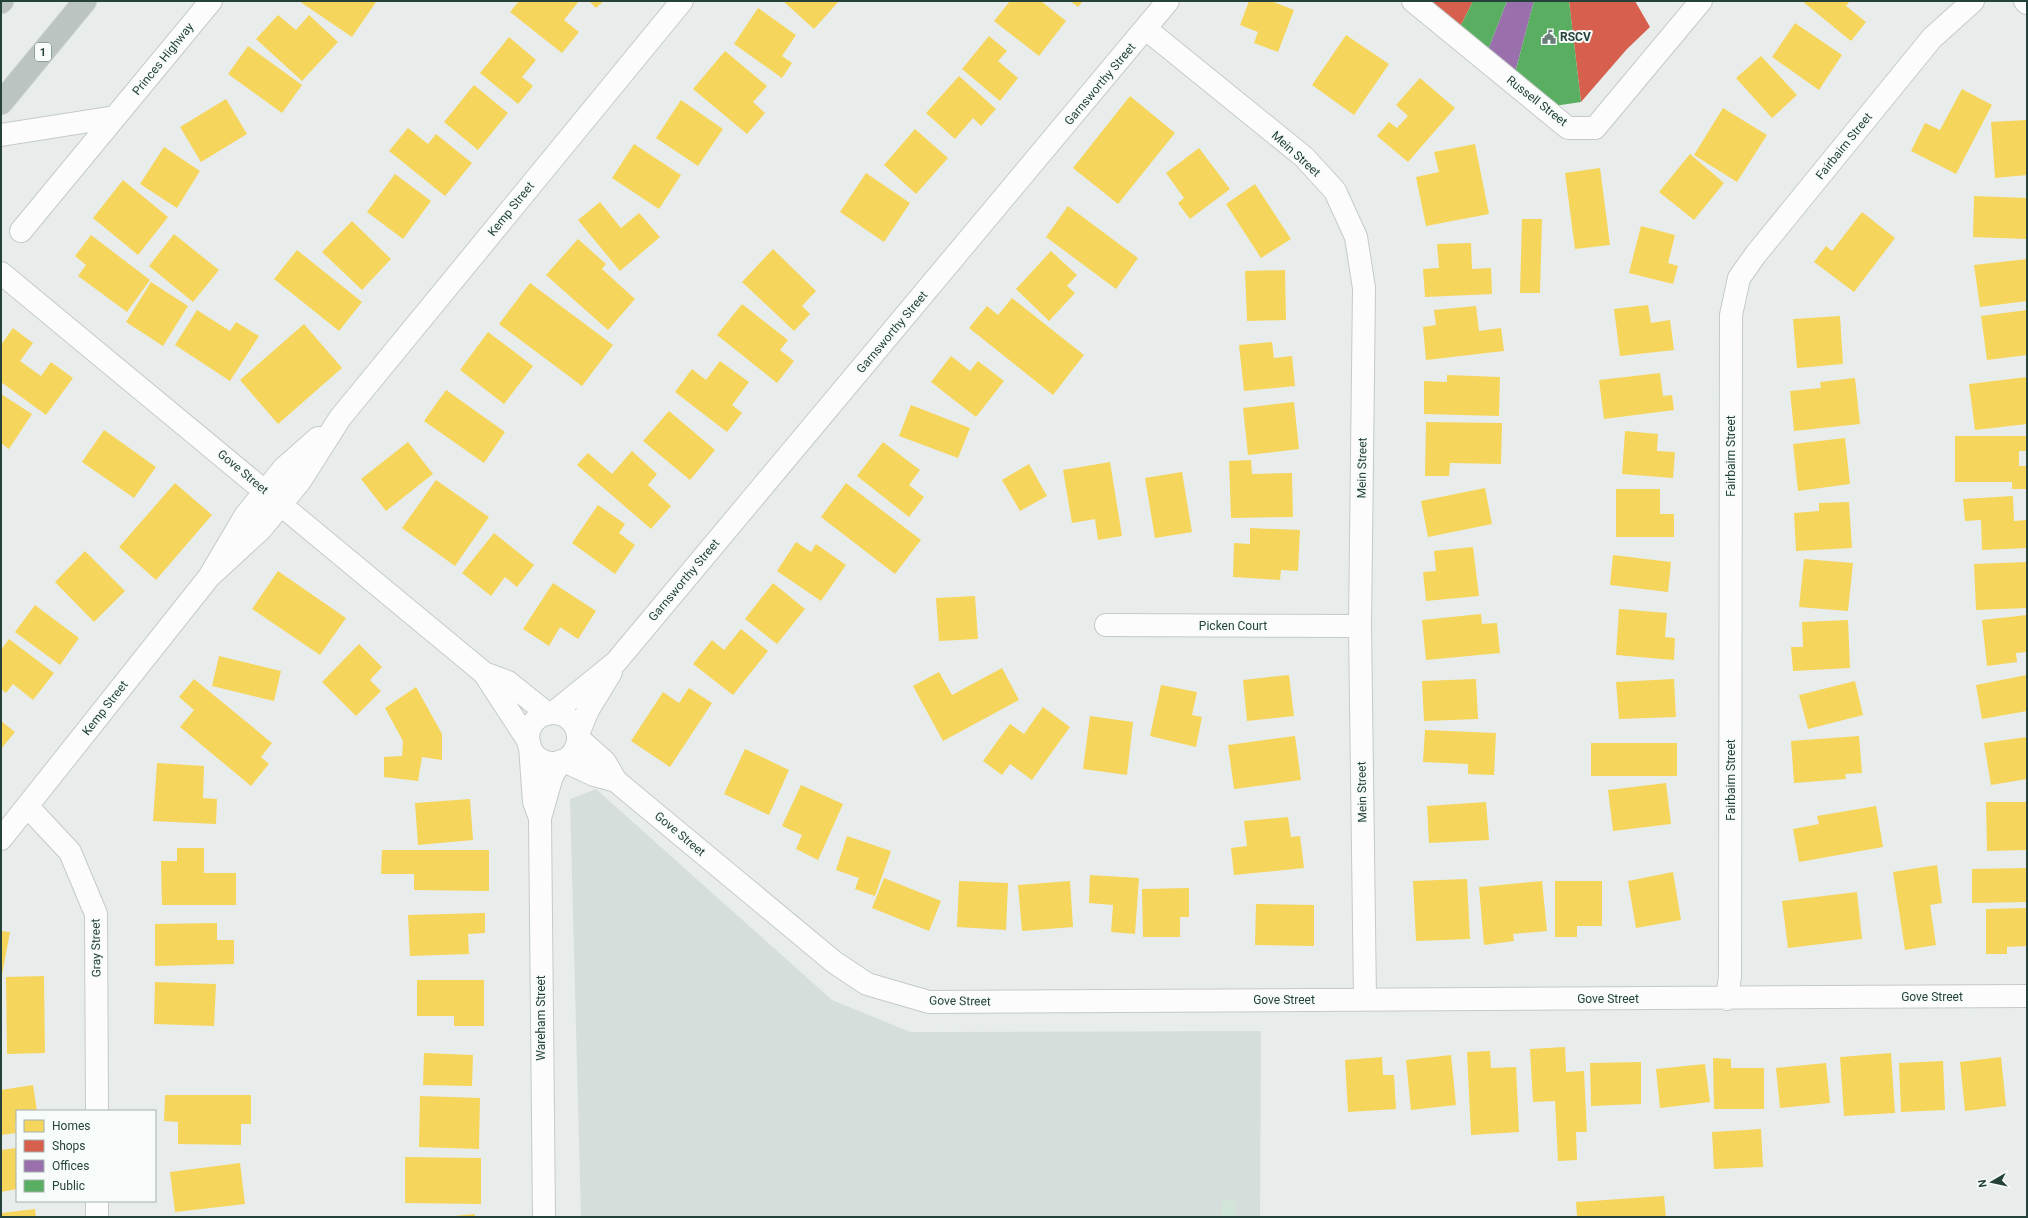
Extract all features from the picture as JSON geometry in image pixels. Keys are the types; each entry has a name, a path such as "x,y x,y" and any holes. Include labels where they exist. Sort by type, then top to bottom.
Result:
{"highway":[{"name":"1","path":"1,103 85,1"}],"street":[{"name":"Princes Highway","path":"21,231 211,1"},
{"name":"Kemp Street","path":"1,839 28,807 209,577 261,528 284,468 340,418 682,1"},
{"name":"Garnsworthy Street","path":"578,736 588,710 616,662 1168,1"},
{"name":"Russell Street","path":"1413,1 1568,128 1583,129 1595,128 1701,1"},
{"name":"Fairbairn Street","path":"1727,999 1730,976 1731,315 1739,278 1761,248 1932,38 1973,1"},
{"name":"Mein Street","path":"1146,29 1304,157 1335,190 1356,237 1364,288 1360,626 1365,999"},
{"path":"1,135 115,117"},
{"name":"Gove Street","path":"1,272 484,673 530,744"},
{"name":"Picken Court","path":"1106,625 1360,626"},
{"name":"Garnsworthy Street","path":"551,713 616,662"},
{"name":"Gove Street","path":"484,673 508,682 551,713"},
{"path":"551,713 564,716 570,720 578,736 574,751 563,761 553,763 544,761 537,757 530,744 531,727 535,721 551,713"},
{"name":"Gove Street","path":"578,736 605,762 616,781 834,962 867,984 876,988 928,1002 1365,999 1727,999 2027,996"},
{"name":"Wareham Street","path":"530,744 534,802 540,818"},
{"name":"Gove Street","path":"563,761 594,775 616,781"},
{"name":"Wareham Street","path":"544,1217 540,818 552,776 563,761"},
{"name":"Gray Street","path":"28,807 70,852 96,914 97,1110"},
{"path":"97,1202 97,1217"}],"shaded area":[{"path":"596,789 832,1000 910,1032 1261,1031 1260,1217 581,1217 570,799"}],"green space":[{"path":"1223,1200 1236,1201 1235,1217 1221,1217"}],"building: Homes":[{"path":"299,1 375,1 376,2 352,37"},
{"path":"519,1 579,1 564,20 579,32 562,53 510,12"},
{"path":"589,1 604,1 596,8"},
{"path":"783,1 839,1 814,29"},
{"path":"1010,1 1041,1 1066,21 1039,56 994,21"},
{"path":"1070,1 1083,1 1078,7"},
{"path":"1249,1 1271,1 1294,10 1278,52 1254,43 1258,32 1240,25"},
{"path":"1802,1 1850,1 1846,6 1866,22 1851,41"},
{"path":"758,8 796,35 782,56 792,63 782,78 734,44"},
{"path":"278,15 296,30 309,15 338,42 302,81 256,39"},
{"path":"1795,23 1842,55 1819,90 1772,57"},
{"path":"1346,35 1389,64 1354,115 1312,85"},
{"path":"989,36 1007,51 998,61 1018,78 1000,101 962,69"},
{"path":"509,37 536,60 522,77 533,86 518,104 480,73"},
{"path":"248,46 302,85 282,113 228,74"},
{"path":"725,51 767,86 753,102 765,113 747,134 693,89"},
{"path":"1761,56 1797,95 1772,118 1736,78"},
{"path":"959,76 996,109 981,126 973,118 955,139 926,113"},
{"path":"1420,78 1455,108 1408,162 1377,136 1389,122 1397,128 1408,116 1396,105"},
{"path":"474,85 508,113 478,150 444,122"},
{"path":"1962,89 1992,105 1956,174 1911,151 1925,123 1940,130"},
{"path":"1130,96 1175,133 1118,204 1073,168"},
{"path":"226,99 247,134 201,162 180,127"},
{"path":"681,100 723,129 698,166 656,138"},
{"path":"1723,108 1767,135 1737,182 1694,155"},
{"path":"2027,120 2027,175 1995,178 1991,122"},
{"path":"408,128 428,144 436,134 472,163 445,196 389,151"},
{"path":"915,129 948,158 916,194 884,165"},
{"path":"634,144 681,175 659,209 612,178"},
{"path":"1475,144 1489,214 1426,226 1416,177 1439,172 1434,152"},
{"path":"164,147 200,171 177,208 140,184"},
{"path":"1199,148 1230,189 1190,219 1178,203 1184,198 1166,173"},
{"path":"1690,154 1724,183 1694,220 1659,192"},
{"path":"1600,168 1610,245 1575,249 1565,173"},
{"path":"866,173 910,203 884,242 840,212"},
{"path":"395,174 431,201 403,239 367,212"},
{"path":"123,180 168,217 138,255 93,218"},
{"path":"1255,184 1291,239 1261,258 1226,204"},
{"path":"1974,196 2027,198 2027,239 1973,237"},
{"path":"600,202 621,228 639,213 660,237 620,271 578,220"},
{"path":"1068,206 1138,258 1116,289 1046,237"},
{"path":"1862,212 1895,238 1854,292 1814,262 1826,246 1832,251"},
{"path":"1522,219 1542,219 1540,293 1520,293"},
{"path":"352,221 391,259 362,290 322,252"},
{"path":"1641,226 1675,235 1668,263 1678,266 1673,284 1629,273"},
{"path":"174,234 219,270 193,302 149,266"},
{"path":"91,235 150,280 127,312 78,276 86,265 75,256"},
{"path":"578,239 606,264 602,269 635,299 608,330 546,275"},
{"path":"1471,243 1472,269 1491,268 1492,294 1425,297 1423,269 1439,268 1437,244"},
{"path":"773,249 816,291 802,306 810,314 794,331 742,282"},
{"path":"297,250 362,302 339,331 274,279"},
{"path":"1051,251 1077,275 1067,286 1075,293 1049,321 1016,289"},
{"path":"2027,259 2027,301 1980,307 1974,265"},
{"path":"1285,270 1286,320 1247,321 1245,271"},
{"path":"151,282 188,306 163,346 126,322"},
{"path":"530,283 613,345 582,386 499,324"},
{"path":"1012,298 1084,355 1053,395 969,328 987,306 998,315"},
{"path":"742,304 788,340 780,350 794,361 777,383 717,335"},
{"path":"1648,305 1651,323 1670,320 1674,350 1620,356 1614,309"},
{"path":"1476,306 1479,331 1501,328 1504,351 1426,360 1423,327 1436,325 1434,310"},
{"path":"197,310 230,331 236,322 259,336 230,381 175,345"},
{"path":"2027,310 2027,355 1987,360 1981,316"},
{"path":"1840,316 1843,364 1797,368 1793,319"},
{"path":"304,324 342,368 278,424 240,380"},
{"path":"13,328 33,343 20,361 41,376 51,362 73,378 46,415 1,382 1,345"},
{"path":"488,332 533,366 504,404 460,370"},
{"path":"1272,342 1274,358 1292,356 1295,386 1244,391 1239,345"},
{"path":"951,356 970,371 978,361 1004,381 976,417 931,382"},
{"path":"720,361 749,382 732,405 742,413 727,432 675,392 692,369 706,380"},
{"path":"1660,373 1663,396 1672,395 1674,410 1604,419 1599,380"},
{"path":"1447,375 1500,377 1499,416 1424,414 1424,381 1447,382"},
{"path":"2027,377 2027,424 1975,430 1969,384"},
{"path":"1855,378 1860,424 1794,431 1790,391 1821,388 1820,382"},
{"path":"446,390 505,432 484,463 424,421"},
{"path":"1,394 32,414 9,449 1,443"},
{"path":"1294,402 1299,449 1248,455 1243,408"},
{"path":"911,405 970,428 958,458 899,436"},
{"path":"669,411 715,450 690,480 643,441"},
{"path":"1426,422 1502,423 1501,464 1450,463 1449,476 1425,476"},
{"path":"104,430 156,467 134,498 82,462"},
{"path":"1625,431 1658,434 1657,451 1675,452 1673,478 1622,474"},
{"path":"1955,436 2027,436 2027,451 2019,451 2019,466 2027,466 2027,489 2012,489 2012,482 1955,482"},
{"path":"1845,438 1850,484 1798,491 1793,444"},
{"path":"408,442 433,474 386,511 361,479"},
{"path":"883,442 920,470 909,485 924,497 909,517 857,476"},
{"path":"632,451 657,474 648,485 671,506 651,529 577,465 588,453 612,474"},
{"path":"1251,460 1252,474 1292,473 1293,517 1231,518 1229,461"},
{"path":"1110,462 1122,536 1098,540 1095,519 1072,523 1063,470"},
{"path":"1029,464 1047,496 1020,511 1002,480"},
{"path":"1182,472 1192,532 1155,538 1145,478"},
{"path":"436,480 489,517 455,566 402,528"},
{"path":"175,483 212,515 156,580 119,547"},
{"path":"846,483 921,540 895,574 821,517"},
{"path":"1485,488 1492,524 1428,537 1421,501"},
{"path":"1616,489 1660,489 1660,514 1674,514 1674,537 1616,537"},
{"path":"2013,496 2014,521 2027,520 2027,548 1982,550 1981,520 1965,521 1963,499"},
{"path":"1849,502 1852,548 1796,551 1794,513 1819,511 1819,503"},
{"path":"598,505 625,524 619,533 635,545 615,574 572,543"},
{"path":"1250,528 1300,530 1298,571 1281,570 1280,580 1233,577 1234,543 1250,544"},
{"path":"494,533 534,565 517,587 505,577 491,596 462,573"},
{"path":"796,542 811,552 816,544 846,565 821,601 777,571"},
{"path":"1473,547 1479,596 1426,601 1423,572 1436,571 1434,551"},
{"path":"85,551 125,591 94,622 55,582"},
{"path":"1613,555 1671,562 1668,592 1610,585"},
{"path":"1804,559 1853,563 1848,611 1799,607"},
{"path":"2027,562 2027,608 1976,610 1974,564"},
{"path":"278,571 346,618 320,655 252,609"},
{"path":"553,583 596,611 578,639 560,627 549,646 523,629"},
{"path":"773,583 805,609 777,644 745,619"},
{"path":"975,596 978,639 939,641 936,598"},
{"path":"35,605 79,638 60,665 15,632"},
{"path":"1619,609 1667,613 1665,637 1675,638 1674,660 1616,655"},
{"path":"1481,614 1482,624 1497,623 1500,653 1426,660 1422,620"},
{"path":"2027,615 2027,652 2016,653 2017,662 1987,666 1982,620"},
{"path":"1848,620 1850,668 1793,671 1791,647 1803,647 1802,622"},
{"path":"741,629 768,651 733,695 693,664 712,640 724,650"},
{"path":"9,639 54,673 33,700 13,684 6,693 1,689 1,650"},
{"path":"359,644 382,667 370,680 381,691 356,716 322,682"},
{"path":"219,656 281,671 274,701 212,686"},
{"path":"1002,668 1019,700 943,741 913,686 939,672 952,695"},
{"path":"1289,675 1294,716 1247,721 1243,680"},
{"path":"2027,675 2027,711 1982,719 1976,685"},
{"path":"194,679 272,743 261,757 269,764 251,786 180,727 194,710 179,697"},
{"path":"1476,679 1478,719 1424,721 1422,681"},
{"path":"1674,679 1676,717 1619,719 1616,682"},
{"path":"1855,681 1863,715 1808,729 1799,695"},
{"path":"1161,685 1197,692 1192,715 1202,717 1196,747 1150,736"},
{"path":"416,687 442,734 442,760 422,757 418,781 384,777 384,757 402,756 403,741 385,708"},
{"path":"689,688 712,703 670,767 631,741 663,692 679,703"},
{"path":"1043,707 1070,727 1032,780 1010,764 1002,775 983,761 1010,724 1024,734"},
{"path":"1090,716 1133,722 1127,775 1083,769"},
{"path":"1,721 15,732 1,749"},
{"path":"1425,730 1496,733 1494,775 1468,774 1468,764 1423,762"},
{"path":"1295,736 1301,780 1234,789 1228,745"},
{"path":"1859,736 1862,773 1845,774 1846,779 1794,783 1791,741"},
{"path":"2027,737 2027,779 1991,785 1984,743"},
{"path":"1591,743 1677,743 1677,776 1591,776"},
{"path":"745,749 789,770 769,815 724,794"},
{"path":"157,763 204,766 203,798 217,799 216,824 153,821"},
{"path":"1666,783 1671,824 1613,831 1608,790"},
{"path":"801,785 843,804 818,860 796,849 802,835 782,826"},
{"path":"470,799 473,840 418,845 415,803"},
{"path":"1486,802 1489,840 1429,843 1427,806"},
{"path":"1986,802 2027,802 2027,850 1987,851"},
{"path":"1876,806 1883,847 1799,862 1793,829 1819,824 1817,816"},
{"path":"1288,817 1291,837 1300,836 1304,868 1234,875 1231,848 1247,846 1244,821"},
{"path":"847,836 891,851 875,896 855,889 859,878 836,870"},
{"path":"177,848 204,848 204,873 236,873 236,905 162,905 161,861 177,861"},
{"path":"382,850 489,850 489,891 414,890 414,874 381,874"},
{"path":"1937,865 1942,903 1930,905 1936,945 1905,950 1893,872"},
{"path":"2027,868 2027,902 1972,903 1972,869"},
{"path":"1673,872 1681,920 1636,928 1628,881"},
{"path":"1090,875 1139,878 1135,934 1111,932 1113,905 1089,903"},
{"path":"884,878 941,901 929,931 872,908"},
{"path":"1467,879 1470,939 1416,941 1413,881"},
{"path":"959,881 1008,883 1006,930 957,927"},
{"path":"1070,881 1073,927 1022,931 1018,885"},
{"path":"1542,881 1547,931 1513,934 1514,941 1484,945 1479,887"},
{"path":"1555,881 1602,881 1602,926 1577,926 1577,937 1555,937"},
{"path":"1189,888 1189,917 1180,917 1180,937 1143,937 1142,889"},
{"path":"1857,892 1862,939 1788,948 1782,901"},
{"path":"1256,904 1314,905 1314,946 1255,945"},
{"path":"2027,908 2027,946 2007,947 2007,954 1986,954 1986,909"},
{"path":"485,913 485,933 468,934 469,954 410,956 408,915"},
{"path":"217,923 217,940 234,940 234,964 155,966 155,924"},
{"path":"1,931 10,932 2,975 1,975"},
{"path":"44,976 45,1053 7,1054 6,977"},
{"path":"417,980 484,980 484,1026 454,1026 454,1016 417,1016"},
{"path":"155,982 216,984 214,1026 154,1024"},
{"path":"1565,1047 1566,1072 1584,1071 1587,1132 1576,1132 1577,1160 1558,1161 1555,1101 1533,1102 1530,1049"},
{"path":"1490,1051 1491,1068 1516,1067 1519,1132 1471,1135 1467,1052"},
{"path":"424,1053 473,1055 472,1086 423,1085"},
{"path":"1891,1053 1895,1113 1844,1116 1840,1057"},
{"path":"1451,1055 1456,1105 1411,1110 1406,1060"},
{"path":"1382,1057 1383,1075 1394,1075 1396,1109 1348,1112 1345,1060"},
{"path":"2001,1057 2006,1106 1965,1111 1960,1062"},
{"path":"1713,1058 1731,1059 1731,1068 1764,1068 1764,1109 1714,1109"},
{"path":"1943,1061 1945,1110 1901,1112 1899,1063"},
{"path":"1641,1062 1641,1104 1591,1106 1590,1063"},
{"path":"1826,1063 1830,1103 1780,1108 1776,1068"},
{"path":"1705,1064 1710,1102 1660,1108 1656,1069"},
{"path":"33,1085 37,1110 16,1110 16,1133 1,1135 1,1090"},
{"path":"165,1095 251,1095 251,1124 241,1124 241,1145 178,1144 178,1122 164,1121"},
{"path":"420,1096 480,1098 479,1149 419,1147"},
{"path":"1761,1129 1763,1167 1714,1169 1712,1132"},
{"path":"16,1148 16,1189 1,1192 1,1150"},
{"path":"405,1157 481,1158 481,1204 405,1203"},
{"path":"240,1163 245,1204 175,1212 170,1172"},
{"path":"1664,1196 1666,1217 1577,1217 1576,1202"},
{"path":"35,1209 36,1217 1,1217 1,1213"},
{"path":"475,1214 475,1217 454,1217 454,1216"}],"building: Shops":[{"path":"1429,1 1473,1 1459,29"},
{"path":"1569,1 1635,1 1650,27 1627,49 1581,102"}],"building: Offices":[{"path":"1507,1 1534,1 1515,73 1487,52"}],"building: Public":[{"path":"1473,1 1507,1 1487,52 1459,29"},
{"name":"RSCV","path":"1534,1 1569,1 1581,102 1554,106 1515,73"}],"place":[{"name":"RSCV","path":"1549,37"}]}
